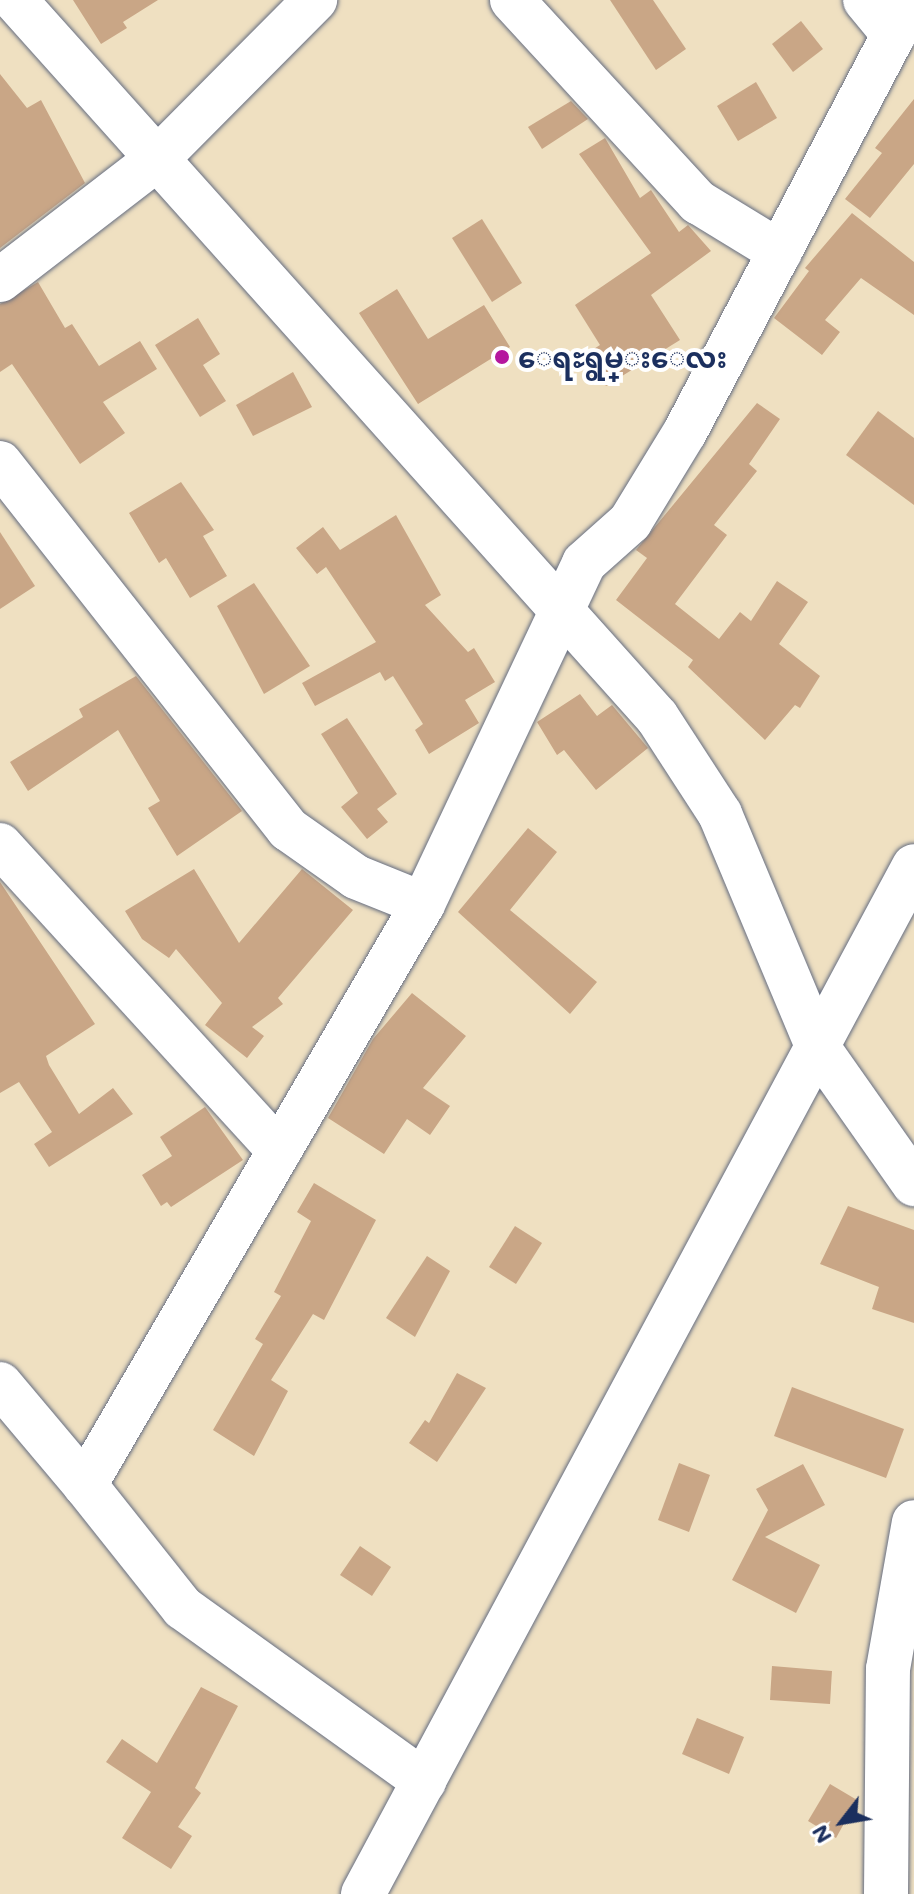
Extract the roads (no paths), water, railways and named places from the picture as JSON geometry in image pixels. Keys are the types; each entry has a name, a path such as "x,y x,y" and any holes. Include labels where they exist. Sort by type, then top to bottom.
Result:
{"street":[{"path":"15,0 561,615 657,717 720,814 817,1046 914,1184"},
{"path":"0,280 156,160 315,0"},
{"path":"512,0 698,202 780,252"},
{"path":"85,1485 279,1151 304,1100 423,904 584,563 630,522 685,432 780,252 903,17 865,0"},
{"path":"0,463 288,829 356,877 423,904"},
{"path":"0,845 279,1151"},
{"path":"363,1894 914,866"},
{"path":"0,1384 183,1608 424,1781"},
{"path":"886,1894 888,1669 914,1522"}],"place":[{"name":"ေရႊရွမ္းေလး","path":"502,357"}]}
